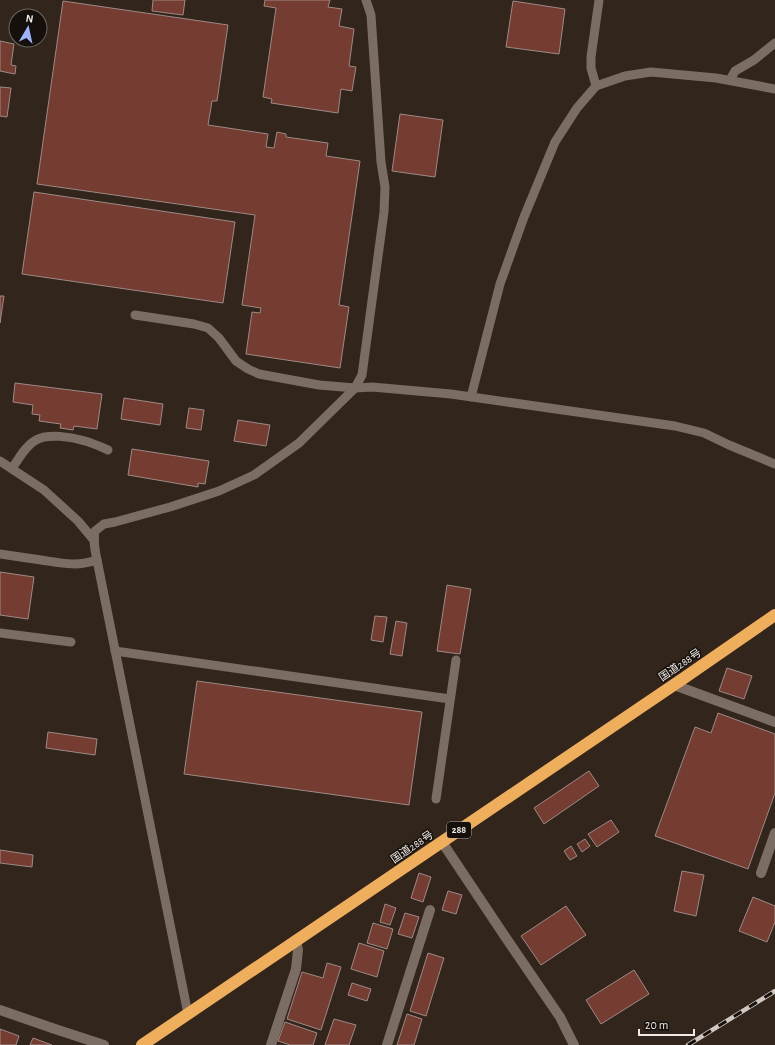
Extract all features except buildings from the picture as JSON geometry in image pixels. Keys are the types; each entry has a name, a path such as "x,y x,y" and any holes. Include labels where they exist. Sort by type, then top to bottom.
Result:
{"highway":[{"name":"国道288号","path":"142,1045 775,615"}],"street":[{"path":"674,685 775,722"},
{"path":"761,873 775,833"},
{"path":"442,842 560,1017 574,1045"},
{"path":"387,1045 430,910"},
{"path":"271,1045 296,969 298,950 296,941"},
{"path":"0,1010 104,1045"}],"lane":[{"path":"188,1014 93,539 95,531 104,524 170,507 219,491 254,475 299,443 355,388 362,375 384,212 385,187 381,162 371,15 366,0"},
{"path":"596,86 591,68 591,57 599,0"},
{"path":"730,80 735,71 754,60 775,43"},
{"path":"471,397 500,284 524,217 555,142 577,108 596,86 625,76 651,72 716,78 775,89"},
{"path":"135,315 194,324 208,328 220,338 236,361 259,374 319,385 355,388 372,387 471,397 675,426 704,433 775,464"},
{"path":"12,468 27,448 36,440 44,437 52,436 85,441 108,450"},
{"path":"0,461 49,495 78,521 93,539"},
{"path":"0,554 63,564 88,563 97,560"},
{"path":"0,633 71,642"},
{"path":"115,651 450,699"},
{"path":"436,799 456,660"}],"railway":[{"path":"688,1045 775,991"}]}
